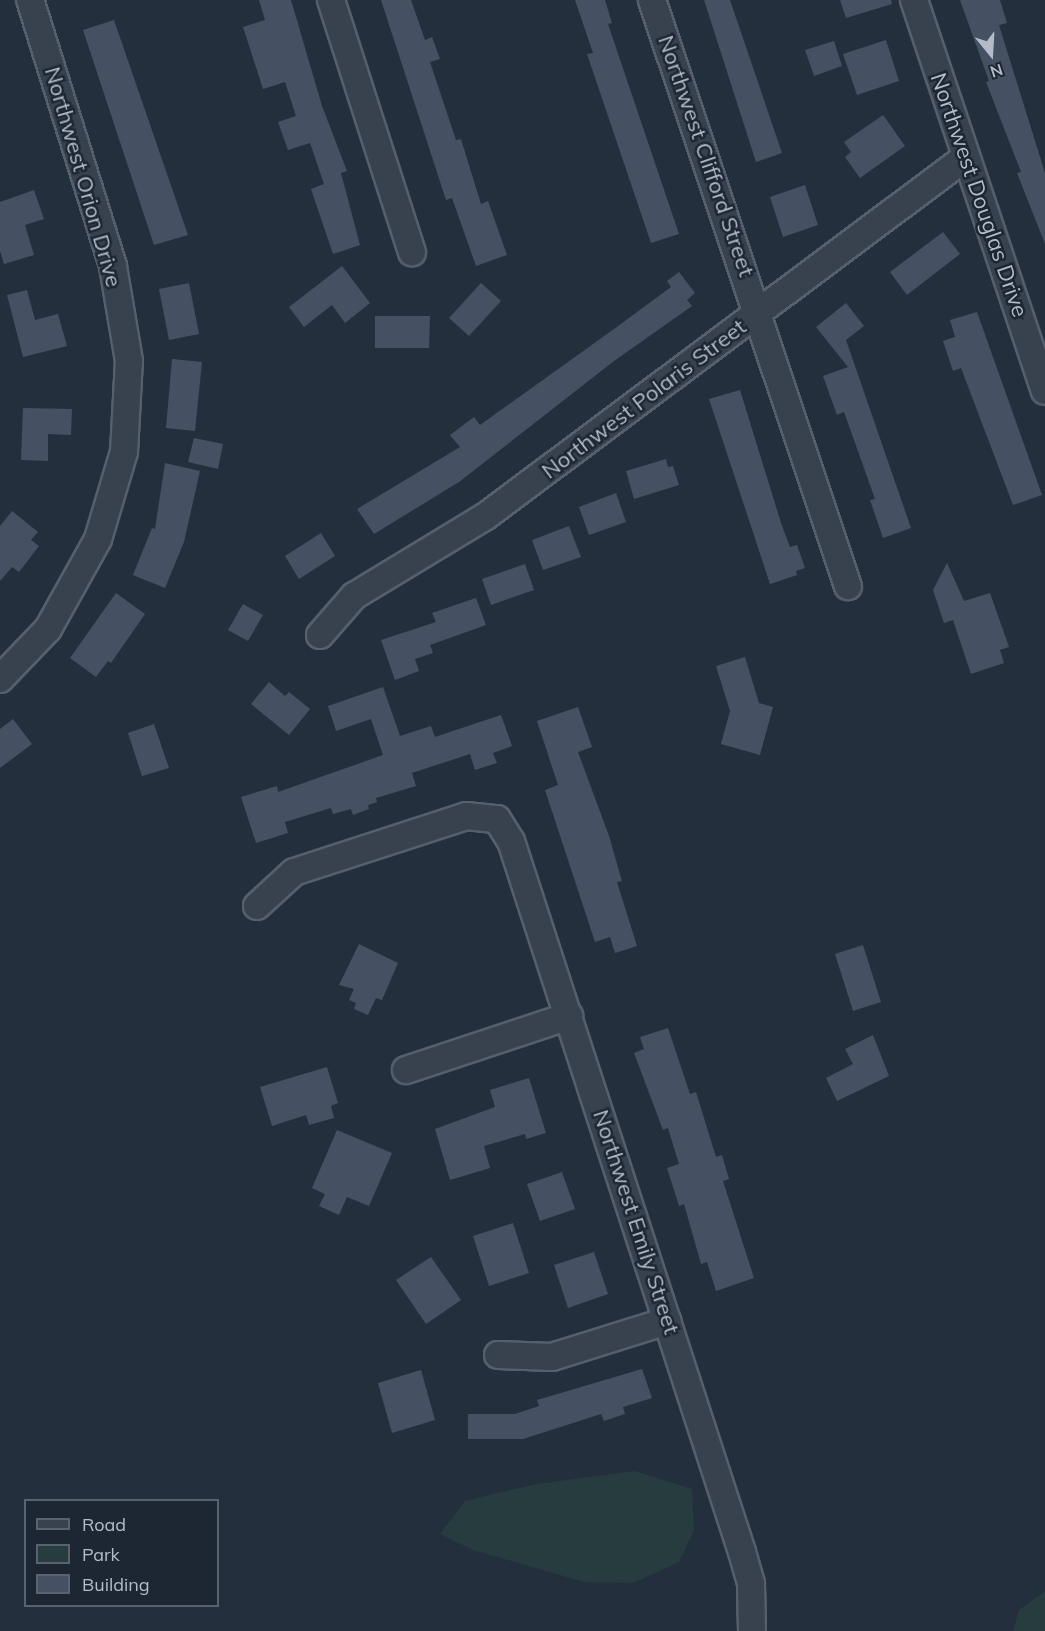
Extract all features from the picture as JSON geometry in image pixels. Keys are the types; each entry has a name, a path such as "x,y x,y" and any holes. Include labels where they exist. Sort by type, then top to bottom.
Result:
{"street":[{"name":"Northwest Orion Drive","path":"0,679 48,629 98,539 124,452 129,361 113,266 30,0"},
{"path":"332,0 412,252"},
{"name":"Northwest Clifford Street","path":"652,0 759,313 848,586"},
{"name":"Northwest Douglas Drive","path":"914,0 1045,391"},
{"name":"Northwest Polaris Street","path":"320,635 354,596 486,516 966,157"},
{"name":"Northwest Emily Street","path":"257,906 294,872 466,816 497,819 511,841 745,1563 751,1584 752,1631"},
{"path":"406,1070 569,1016"},
{"path":"498,1355 552,1358 667,1321"}],"green space":[{"path":"635,1471 692,1489 694,1531 679,1562 633,1583 584,1582 473,1550 440,1534 465,1501 536,1484"},
{"path":"1045,1591 1045,1631 1013,1631 1019,1610"}],"building":[{"path":"259,0 291,0 322,106 347,171 341,173 360,245 333,254 311,189 324,184 310,143 288,150 278,122 296,116 285,82 263,89 243,27 265,20"},
{"path":"381,0 411,0 425,40 432,37 440,59 430,62 456,140 461,139 481,204 488,201 507,255 476,266 452,198 446,200"},
{"path":"575,0 605,0 612,23 608,24 679,234 651,243 587,54 593,53"},
{"path":"704,0 730,0 782,153 756,162"},
{"path":"840,0 891,0 892,4 846,18"},
{"path":"960,0 1000,0 1007,23 999,25 1045,173 1045,244 1017,173 1021,172 986,82 989,81"},
{"path":"114,20 188,235 154,245 83,30"},
{"path":"886,40 899,81 857,95 843,54"},
{"path":"834,41 842,66 814,76 805,50"},
{"path":"883,115 905,146 860,178 845,157 851,152 844,142"},
{"path":"805,185 818,225 783,237 770,197"},
{"path":"34,190 44,219 25,225 34,255 4,264 0,251 0,202"},
{"path":"943,232 960,254 907,295 890,272"},
{"path":"342,266 370,303 345,323 332,305 304,327 289,307"},
{"path":"679,272 695,293 687,300 692,306 614,361 459,482 374,534 357,509 460,447 450,435 474,417 480,425 671,287 667,281"},
{"path":"189,283 199,334 169,340 159,289"},
{"path":"481,283 501,301 469,336 449,318"},
{"path":"27,290 35,320 58,314 67,346 23,357 7,295"},
{"path":"846,303 864,326 846,340 911,528 883,538 870,500 875,499 844,412 837,415 823,376 848,367 816,327"},
{"path":"977,312 1042,495 1013,505 961,368 953,371 943,341 955,337 950,320"},
{"path":"375,316 430,316 429,348 375,348"},
{"path":"172,359 202,362 195,431 166,428"},
{"path":"740,390 781,523 790,547 797,545 805,568 796,571 797,575 770,584 709,399"},
{"path":"23,408 72,409 71,435 48,434 48,461 21,460"},
{"path":"194,438 223,444 218,469 188,462"},
{"path":"666,459 668,467 673,466 679,485 634,499 626,471"},
{"path":"165,463 200,471 184,542 165,588 133,575 152,528 155,529"},
{"path":"616,493 626,522 589,535 579,507"},
{"path":"12,511 38,532 31,540 39,546 19,572 12,567 0,581 0,526"},
{"path":"569,526 581,557 543,570 532,540"},
{"path":"321,533 335,556 299,579 285,556"},
{"path":"947,563 964,601 990,593 1009,647 1000,650 1004,663 971,674 953,620 944,623 933,590"},
{"path":"525,564 534,590 491,605 482,579"},
{"path":"116,593 145,614 111,663 108,661 96,677 70,658"},
{"path":"476,598 486,625 430,645 433,653 415,659 419,671 395,680 381,640 436,622 432,613"},
{"path":"243,604 263,615 248,641 228,630"},
{"path":"745,657 759,703 773,707 760,755 721,744 730,711 716,666"},
{"path":"269,682 285,696 289,692 310,709 289,735 251,704"},
{"path":"383,687 400,736 431,726 435,737 501,715 512,746 493,753 497,763 475,770 470,754 412,773 416,786 376,798 377,802 368,805 369,809 353,815 351,809 333,814 331,808 285,822 288,833 256,843 241,797 277,786 278,792 383,755 371,719 336,731 328,706"},
{"path":"578,707 592,747 578,752 609,836 622,881 617,882 637,946 615,953 610,937 595,942 545,790 558,785 537,721"},
{"path":"13,719 32,744 0,768 0,729"},
{"path":"154,724 169,768 142,776 128,733"},
{"path":"359,944 398,963 382,1000 376,998 368,1015 354,1009 356,1003 349,1000 354,989 339,985"},
{"path":"863,945 881,1002 853,1011 835,954"},
{"path":"668,1028 690,1094 696,1092 716,1157 722,1155 729,1179 723,1181 754,1278 716,1291 707,1262 701,1264 684,1204 679,1206 667,1168 679,1164 668,1128 663,1130 634,1053 644,1049 640,1037"},
{"path":"873,1035 889,1076 837,1101 826,1078 853,1064 845,1049"},
{"path":"327,1067 338,1103 331,1106 334,1118 309,1125 306,1115 272,1126 260,1087"},
{"path":"529,1078 546,1133 526,1139 525,1134 484,1146 490,1168 450,1180 435,1129 495,1107 490,1090"},
{"path":"337,1130 392,1153 369,1206 347,1197 339,1215 319,1206 325,1194 312,1188"},
{"path":"562,1172 575,1209 540,1221 527,1184"},
{"path":"513,1223 529,1273 489,1286 473,1236"},
{"path":"594,1252 608,1294 568,1308 554,1265"},
{"path":"431,1257 461,1300 426,1324 396,1280"},
{"path":"642,1369 652,1398 623,1407 625,1414 604,1421 601,1414 523,1439 468,1439 468,1414 515,1414 539,1406 537,1400"},
{"path":"421,1370 435,1420 392,1433 378,1383"}]}
